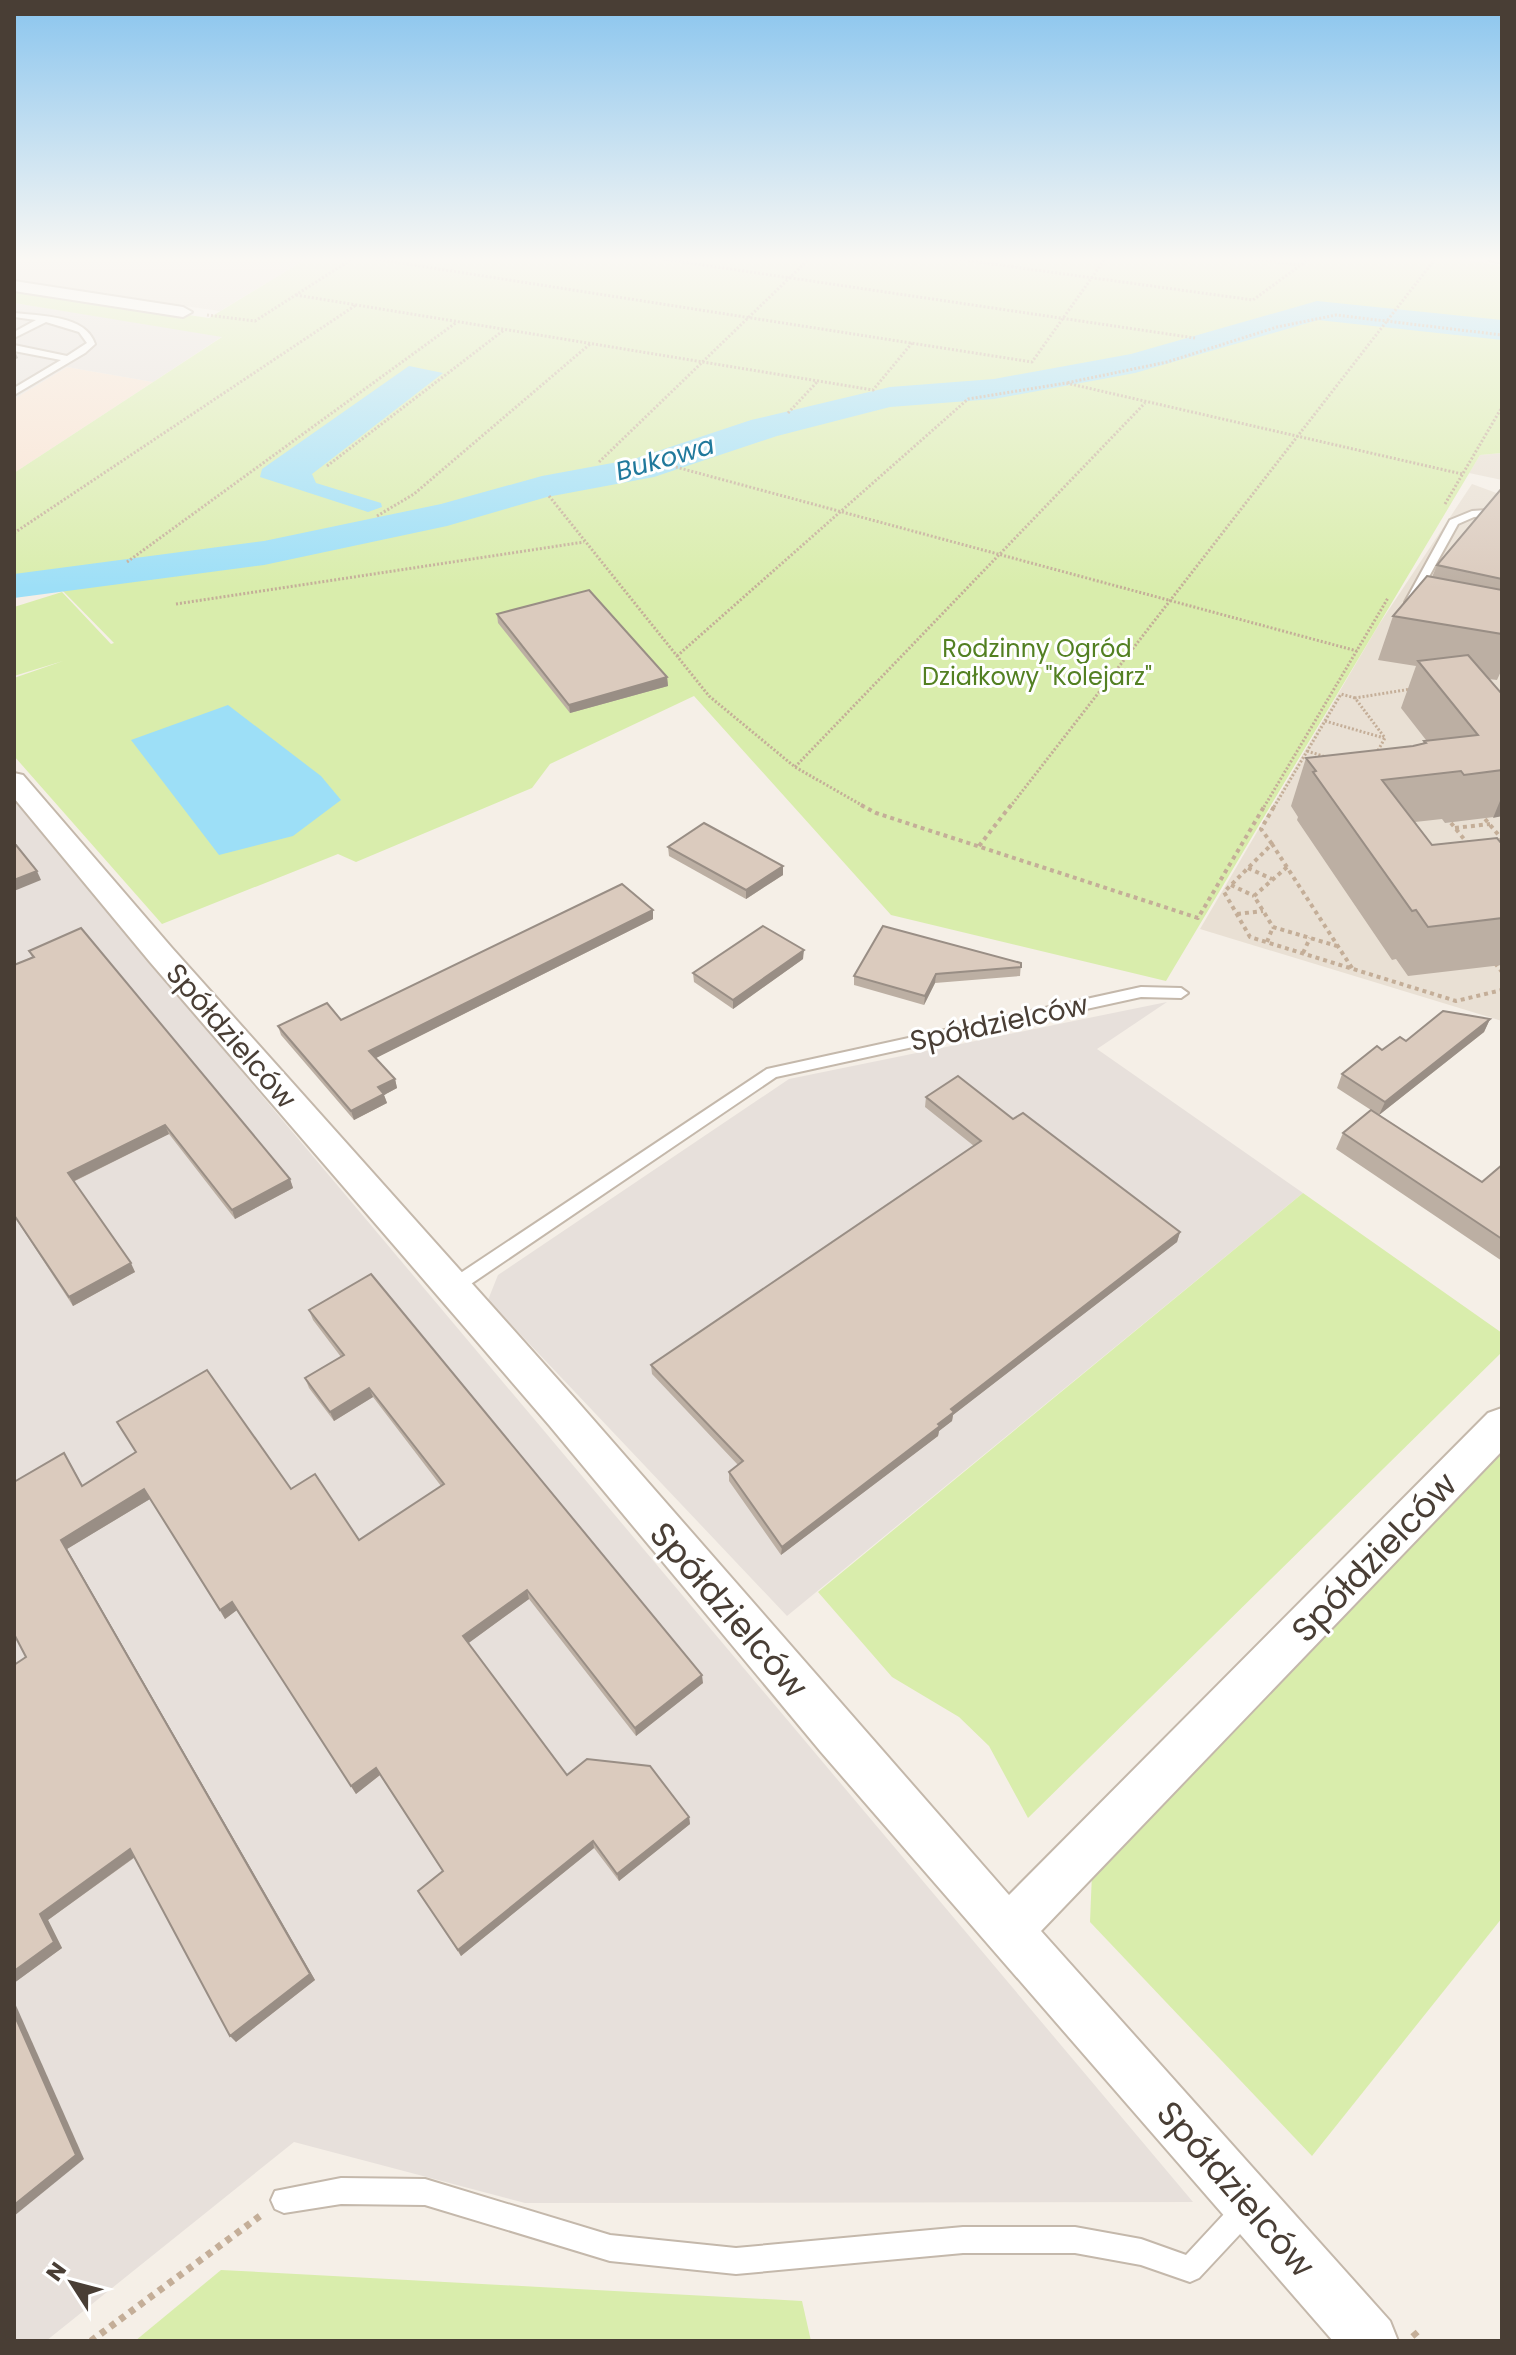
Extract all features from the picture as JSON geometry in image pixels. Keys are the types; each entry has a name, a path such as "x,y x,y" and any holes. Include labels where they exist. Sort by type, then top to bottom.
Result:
{"street":[{"name":"Spółdzielców","path":"14,781 807,1701 1370,2341"},
{"name":"Spółdzielców","path":"1009,1929 1502,1425"}],"lane":[{"path":"14,392 53,369"},
{"path":"1418,615 1407,607 1454,522 1472,514 1502,512"},
{"name":"Spółdzielców","path":"453,1287 772,1073 1141,992 1181,993"},
{"path":"284,2200 341,2191 425,2192 610,2248 736,2261 963,2240 1075,2240 1141,2252 1190,2269 1250,2205"}],"path":[{"path":"14,533 261,369"},
{"path":"127,562 393,369"},
{"path":"327,466 454,369"},
{"path":"377,516 414,494 562,369"},
{"path":"599,462 696,369"},
{"path":"745,369 873,390 891,369"},
{"path":"677,656 968,399 1131,369"},
{"path":"979,846 1350,369"},
{"path":"788,413 818,381"},
{"path":"1066,383 1462,474"},
{"path":"795,767 1146,402"},
{"path":"1438,515 1502,407"},
{"path":"672,466 1357,651"},
{"path":"549,496 709,696 795,767 876,813 1198,918 1389,596"},
{"path":"176,604 585,541"},
{"path":"1352,968 1261,829 1341,694 1355,698 1412,689"},
{"path":"1355,698 1385,738"},
{"path":"1325,721 1385,738"},
{"path":"1374,759 1385,738"},
{"path":"1307,751 1332,758"},
{"path":"1288,784 1302,782"},
{"path":"1485,819 1502,840 1491,842"},
{"path":"1451,823 1469,845"},
{"path":"1455,828 1490,824"},
{"path":"1455,846 1480,843"},
{"path":"1272,844 1224,892 1250,937 1456,1001 1502,990"},
{"path":"1254,896 1287,867"},
{"path":"1248,868 1272,879"},
{"path":"1231,885 1254,896 1273,927 1338,946"},
{"path":"1237,914 1263,911"},
{"path":"1267,942 1273,927"},
{"path":"1303,953 1310,938"},
{"path":"1493,960 1502,972"},
{"path":"91,2341 215,2247 284,2200"}],"shaded area":[{"path":"14,369 64,369 14,399"},
{"path":"64,369 153,382 14,473 14,399"},
{"path":"78,369 173,369 153,382"},
{"path":"1502,453 1502,480 1469,473 1480,455"},
{"path":"1472,484 1502,495 1502,1021 1200,929 1378,626"},
{"path":"14,801 1193,2202 525,2203 294,2142 46,2341 14,2341"},
{"path":"1167,1002 1097,1049 1303,1193 787,1616 488,1300 498,1275 789,1079"}],"green space":[{"name":"Rodzinny Ogród Działkowy \"Kolejarz\"","path":"173,369 1067,369 984,384 911,388 738,429 621,467 520,487 433,512 239,551 14,582 14,473"},
{"name":"Rodzinny Ogród Działkowy \"Kolejarz\"","path":"1121,369 1502,369 1502,453 1480,455 1166,981 891,915 694,696 550,764 532,788 356,862 338,854 162,924 14,756 14,678 63,661 14,676 14,607 62,592 111,644 114,643 58,586 286,552 429,521 538,492 649,470 754,436 883,404 1031,386"},
{"path":"1303,1193 1502,1333 1502,1352 1028,1818 989,1746 959,1717 892,1677 818,1592"},
{"path":"1502,1453 1502,1918 1312,2156 1090,1922 1092,1873 1491,1456"},
{"path":"221,2270 802,2301 811,2341 135,2341"}],"water":[{"path":"405,369 443,373 312,474 316,483 381,503 382,507 368,512 260,477 262,469"},
{"path":"228,705 321,776 341,800 293,836 219,855 131,740"}],"building":[{"path":"1502,488 1502,579 1437,565"},
{"path":"1427,576 1502,590 1502,634 1393,616"},
{"path":"589,590 667,677 569,705 497,614"},
{"path":"1468,655 1502,694 1502,770 1464,775 1461,771 1382,780 1432,845 1497,838 1502,844 1502,918 1428,927 1416,910 1412,911 1306,758 1478,735 1418,661"},
{"path":"704,823 783,866 746,890 668,847"},
{"path":"14,845 37,871 14,880"},
{"path":"622,884 653,910 369,1051 395,1079 378,1087 384,1094 351,1111 278,1026 327,1003 341,1020"},
{"path":"763,926 804,950 733,1000 693,973"},
{"path":"883,926 1021,963 1021,967 936,974 925,996 854,976"},
{"path":"81,928 290,1179 232,1210 165,1125 68,1173 131,1263 69,1297 14,1215 14,965 34,957 29,951"},
{"path":"1443,1011 1490,1019 1385,1102 1342,1074 1377,1046 1382,1050 1400,1037 1406,1041"},
{"path":"958,1076 1013,1119 1023,1113 1180,1232 951,1409 954,1412 938,1424 940,1426 782,1547 729,1472 743,1461 651,1365 981,1141 926,1097"},
{"path":"1371,1110 1482,1182 1502,1165 1502,1239 1343,1133"},
{"path":"371,1274 702,1675 635,1728 527,1590 463,1636 567,1775 587,1759 650,1766 689,1817 617,1874 593,1841 458,1950 418,1891 443,1871 376,1768 351,1786 232,1602 220,1610 144,1489 61,1540 310,1974 230,2036 130,1849 40,1914 54,1942 14,1971 14,1665 26,1657 14,1634 14,1482 64,1453 82,1486 136,1452 117,1422 207,1370 291,1489 315,1474 359,1540 444,1484 369,1388 330,1412 305,1378 344,1355 309,1310"},
{"path":"14,2014 76,2155 14,2205"}],"waterway":[{"name":"Bukowa","path":"14,586 264,553 447,514 542,487 641,469 764,428 890,397 994,389 1103,369"}]}
